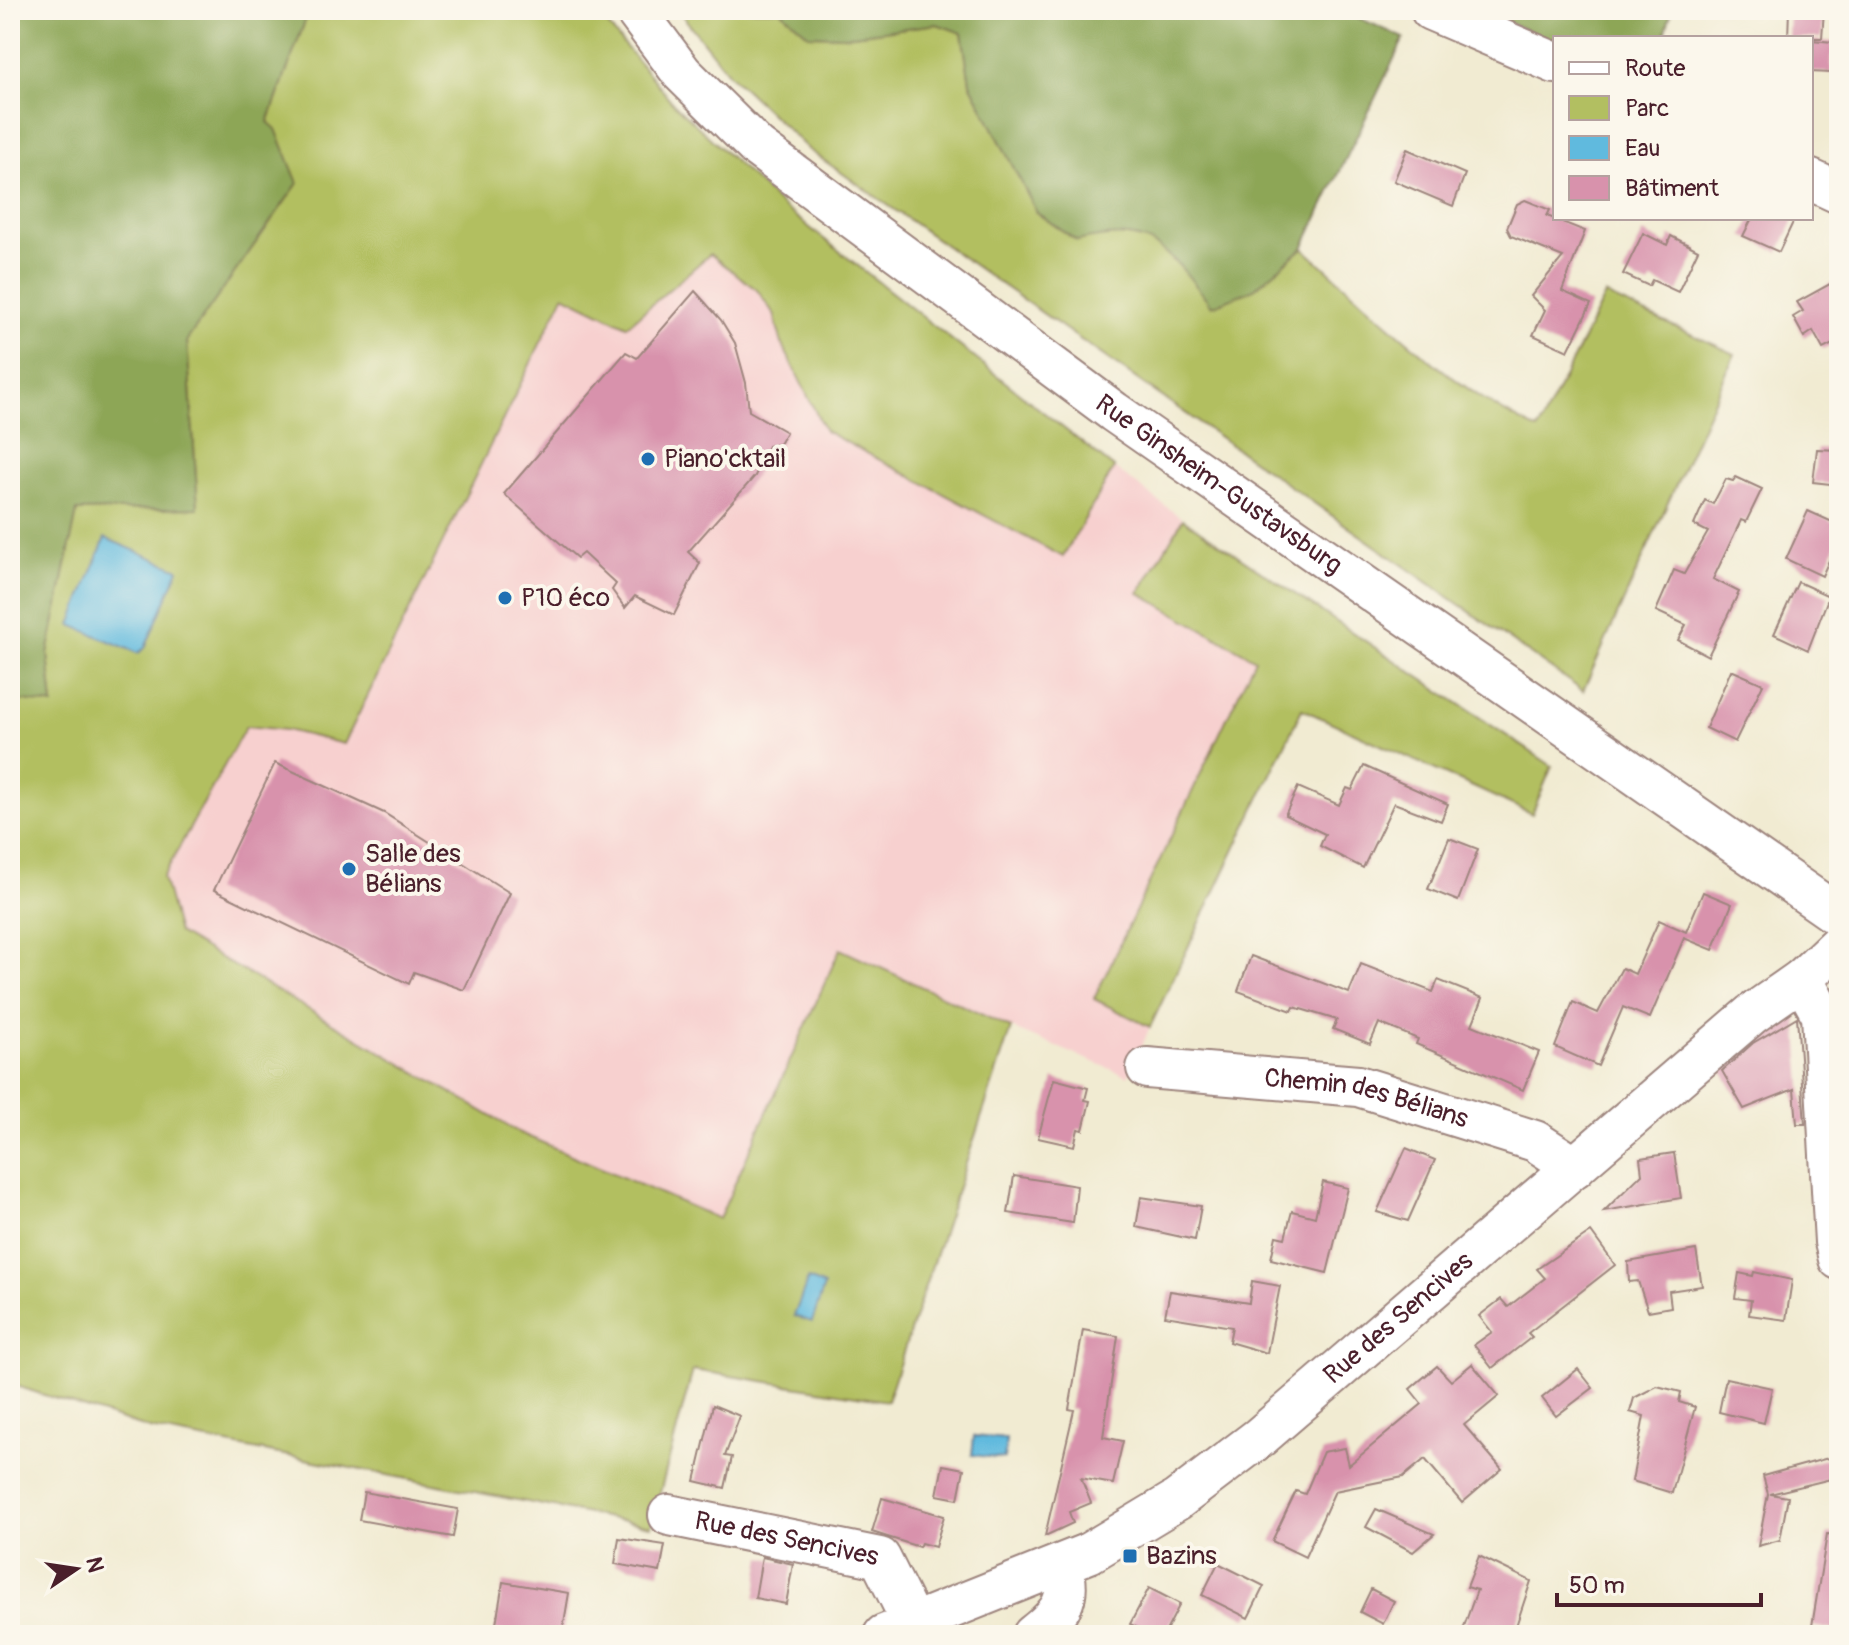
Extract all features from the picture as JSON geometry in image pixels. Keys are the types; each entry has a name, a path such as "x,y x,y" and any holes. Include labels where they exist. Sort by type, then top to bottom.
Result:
{"street":[{"name":"Rue Ginsheim-Gustavsburg","path":"635,10 682,73 757,147 1114,412 1839,916"},
{"path":"1431,10 1553,62"},
{"path":"1813,181 1839,193"},
{"name":"Rue des Sencives","path":"669,1515 880,1558 898,1630 1062,1566 1138,1526 1260,1437 1752,1014 1802,979 1839,944"},
{"path":"1802,979 1822,1015 1839,1259"},
{"name":"Chemin des Bélians","path":"1147,1068 1358,1086 1535,1141 1575,1167"},
{"path":"1033,1635 1058,1616 1066,1600 1067,1582 1062,1566"}],"shaded area":[{"path":"710,254 757,290 774,314 782,344 825,431 1063,557 1114,468 1183,519 1139,594 1255,658 1094,999 1150,1027 1128,1076 1011,1028 840,950 719,1219 520,1133 177,933 163,877 246,726 286,730 344,744 564,295 627,326"}],"green space":[{"path":"10,10 309,10 268,122 276,129 298,183 187,340 198,508 77,511 48,654 53,705 10,699"},
{"path":"309,10 595,10 673,103 781,205 1114,468 1063,557 825,431 782,344 774,314 757,290 710,254 627,326 564,295 344,744 286,730 246,726 163,877 178,933 520,1133 719,1219 840,949 1011,1028 887,1401 693,1370 651,1526 150,1429 10,1384 10,699 53,704 48,654 77,511 198,507 187,340 298,183 268,123"},
{"path":"678,10 780,10 809,35 845,36 937,24 962,33 970,83 1037,213 1077,241 1113,233 1152,241 1182,268 1254,289 1303,248 1444,371 1474,393 1538,430 1605,295 1735,354 1583,691 809,150 729,74"},
{"path":"780,10 1341,10 1404,38 1303,248 1254,289 1212,306 1183,270 1157,246 1125,236 1077,241 1037,213 970,83 962,33 937,24 845,36 809,35"},
{"path":"1477,10 1672,10 1665,36 1553,36 1553,40"},
{"path":"1183,519 1552,766 1532,814 1302,709 1150,1027 1094,999 1255,659 1139,593"}],"water":[{"path":"105,538 179,569 145,648 138,653 71,625"},
{"path":"808,1279 824,1286 812,1322 794,1316"},
{"path":"974,1436 1006,1439 1004,1459 972,1455"}],"building":[{"path":"1789,10 1824,10 1822,38 1788,36"},
{"path":"1813,40 1833,42 1831,73 1813,72"},
{"path":"1407,149 1465,174 1453,206 1394,181"},
{"path":"1525,200 1550,210 1547,216 1553,220 1585,231 1562,291 1591,304 1568,351 1533,335 1545,310 1531,296 1563,257 1511,236 1507,228 1517,204"},
{"path":"1751,220 1794,220 1779,252 1743,236"},
{"path":"1643,233 1667,245 1671,236 1698,250 1678,292 1652,280 1649,286 1623,274"},
{"path":"1839,279 1839,341 1823,349 1813,331 1804,337 1793,317 1803,311 1797,302"},
{"name":"Piano'cktail","path":"695,291 721,320 735,343 746,383 749,411 786,432 779,444 768,446 755,476 688,552 700,563 674,615 635,596 625,608 612,590 616,584 583,553 577,558 504,494 626,352 637,358"},
{"path":"1817,449 1839,450 1839,485 1813,482"},
{"path":"1736,477 1762,489 1746,522 1741,520 1713,579 1739,592 1708,656 1678,640 1686,625 1656,611 1674,570 1684,574 1708,532 1694,525 1705,500 1713,504 1726,479 1733,481"},
{"path":"1808,511 1839,525 1839,538 1822,576 1786,559"},
{"path":"1798,582 1829,596 1808,650 1774,634"},
{"path":"1731,670 1763,684 1735,742 1706,728"},
{"name":"Salle des Bélians","path":"275,763 384,813 510,893 464,990 414,972 409,984 214,890"},
{"path":"1364,766 1448,804 1441,821 1394,803 1363,868 1320,846 1325,834 1285,815 1298,787 1339,805 1347,788 1352,790"},
{"path":"1449,838 1478,849 1458,901 1428,889"},
{"path":"1703,892 1732,904 1713,950 1684,938 1650,1018 1623,1007 1598,1066 1555,1047 1573,1002 1598,1013 1622,968 1635,974 1659,920 1686,932"},
{"path":"1251,956 1349,993 1361,964 1433,992 1438,980 1483,998 1472,1025 1539,1052 1523,1090 1416,1044 1418,1039 1379,1023 1370,1044 1333,1029 1337,1020 1294,1007 1292,1011 1238,991"},
{"path":"1797,1017 1805,1124 1797,1124 1794,1089 1744,1109 1722,1071 1753,1043"},
{"path":"1054,1079 1088,1088 1085,1100 1090,1101 1083,1130 1078,1129 1074,1146 1038,1138"},
{"path":"1406,1148 1435,1160 1408,1221 1377,1212"},
{"path":"1674,1153 1681,1198 1604,1211 1642,1174 1640,1158"},
{"path":"1014,1176 1077,1186 1073,1223 1008,1213"},
{"path":"1323,1182 1348,1188 1327,1273 1271,1259 1276,1236 1285,1238 1292,1211 1315,1217"},
{"path":"1141,1197 1201,1206 1195,1240 1136,1227"},
{"path":"1591,1232 1615,1265 1528,1333 1532,1337 1492,1368 1474,1345 1492,1332 1479,1316 1501,1299 1508,1307 1545,1278 1537,1269"},
{"path":"1696,1250 1702,1286 1669,1291 1671,1307 1648,1311 1638,1281 1629,1282 1628,1262"},
{"path":"1754,1272 1792,1280 1786,1320 1749,1315 1751,1300 1735,1298 1739,1273 1753,1276"},
{"path":"1252,1281 1280,1286 1267,1353 1229,1342 1232,1327 1165,1316 1170,1291 1249,1303"},
{"path":"1083,1330 1118,1336 1103,1437 1123,1441 1113,1484 1081,1478 1091,1503 1069,1512 1073,1523 1045,1536 1074,1410 1069,1409"},
{"path":"1472,1364 1499,1396 1464,1425 1502,1469 1462,1503 1425,1459 1403,1477 1335,1491 1305,1557 1272,1541 1296,1491 1305,1494 1323,1452 1345,1448 1349,1465 1422,1404 1410,1389 1437,1366 1451,1381"},
{"path":"1578,1369 1593,1388 1556,1416 1542,1398"},
{"path":"1726,1378 1772,1388 1764,1423 1719,1412"},
{"path":"1657,1386 1681,1392 1679,1402 1695,1407 1672,1493 1632,1481 1644,1416 1630,1412 1634,1398"},
{"path":"713,1405 740,1416 725,1456 732,1457 725,1488 695,1481"},
{"path":"1839,1455 1839,1477 1770,1494 1788,1497 1780,1540 1758,1546 1768,1494 1763,1476"},
{"path":"943,1465 964,1469 958,1499 937,1495"},
{"path":"364,1492 458,1509 453,1537 359,1520"},
{"path":"882,1498 944,1516 935,1547 921,1543 919,1547 872,1532"},
{"path":"1376,1509 1434,1534 1413,1552 1366,1527"},
{"path":"1827,1534 1839,1535 1839,1631 1812,1626"},
{"path":"619,1538 665,1545 660,1572 615,1564"},
{"path":"1479,1556 1531,1581 1513,1635 1461,1635 1477,1590 1467,1587"},
{"path":"762,1557 793,1564 786,1604 755,1598"},
{"path":"1218,1563 1264,1586 1248,1618 1202,1595"},
{"path":"503,1582 569,1593 562,1635 521,1635 495,1630"},
{"path":"1149,1588 1180,1604 1164,1635 1152,1635 1130,1624"},
{"path":"1371,1589 1394,1601 1383,1624 1360,1612"}],"place":[{"name":"Piano'cktail","path":"648,459"},
{"name":"P10 éco","path":"505,598"},
{"name":"Salle des Bélians","path":"349,869"},
{"name":"Bazins","path":"1130,1556"}]}
